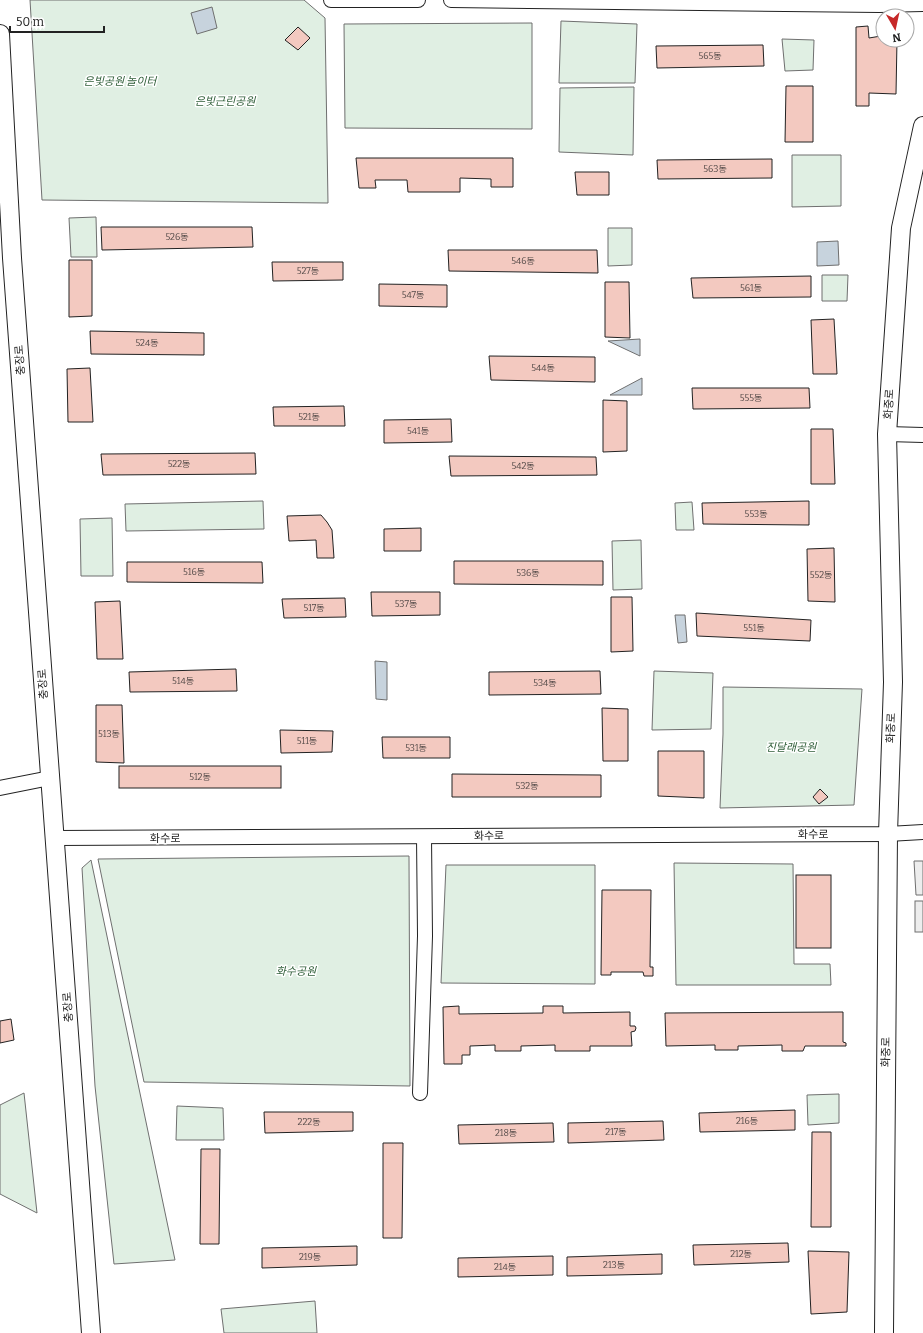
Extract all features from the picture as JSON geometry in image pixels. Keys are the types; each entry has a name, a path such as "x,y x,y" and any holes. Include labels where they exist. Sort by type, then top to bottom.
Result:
{"main road":[{"name":"충장로","path":"0,34 6,259 56,838 91,1333"},
{"name":"화중로","path":"884,1333 888,834 893,682 887,434 901,228 923,126"}],"street":[{"path":"331,0 418,0"},
{"path":"450,0 923,4"},
{"path":"887,434 923,435"},
{"path":"0,788 50,778"},
{"name":"화수로","path":"56,838 888,834 923,832"},
{"path":"420,1093 425,944 424,837"}],"green space":[{"name":"은빛근린공원","path":"30,0 304,0 325,18 328,203 42,200"},
{"path":"561,21 637,24 635,83 559,83"},
{"path":"532,23 532,129 345,128 344,24"},
{"path":"782,39 814,40 813,70 785,71"},
{"path":"634,87 633,155 559,152 560,88"},
{"path":"792,155 841,155 841,206 792,207"},
{"path":"96,217 97,257 71,257 69,218"},
{"path":"608,228 632,228 632,265 608,266"},
{"path":"822,275 848,275 847,301 822,301"},
{"path":"263,501 264,529 126,531 125,504"},
{"path":"692,502 694,530 676,530 675,503"},
{"path":"112,518 113,576 81,576 80,519"},
{"path":"641,540 642,589 613,590 612,541"},
{"path":"654,671 713,673 711,729 652,730"},
{"name":"진달래공원","path":"723,687 862,689 854,805 720,808"},
{"name":"화수공원","path":"409,856 410,1086 144,1082 98,859"},
{"path":"91,860 175,1260 114,1264 95,1086 82,868"},
{"path":"674,863 793,864 794,964 830,964 831,985 676,985"},
{"path":"446,865 595,865 595,984 441,983"},
{"path":"24,1093 37,1213 0,1194 0,1105"},
{"path":"839,1094 839,1123 808,1125 807,1095"},
{"path":"177,1106 223,1108 224,1140 176,1140"},
{"path":"315,1301 317,1333 224,1333 221,1309"}],"shaded area":[{"path":"212,7 217,28 197,34 191,13"},
{"path":"838,241 839,265 817,266 817,242"},
{"path":"640,339 640,356 608,341"},
{"path":"642,378 642,395 610,395"},
{"path":"675,615 685,615 687,642 678,643"},
{"path":"375,661 387,662 387,700 376,699"},
{"path":"914,861 923,861 923,895 916,895"},
{"path":"915,901 923,901 923,932 915,932"}],"building":[{"path":"868,26 869,38 875,37 875,48 897,48 896,94 869,93 869,106 856,106 856,27"},
{"path":"298,27 310,38 298,50 285,40"},
{"path":"763,45 764,66 657,68 656,46"},
{"path":"786,86 813,86 813,142 785,142"},
{"path":"356,158 513,158 513,187 491,187 491,179 460,178 460,192 408,192 407,180 375,180 376,188 359,188"},
{"path":"772,159 772,178 658,179 657,160"},
{"path":"575,172 609,172 609,195 577,195"},
{"path":"101,227 252,227 253,247 102,250"},
{"path":"448,250 597,250 598,273 449,271"},
{"path":"69,260 92,260 92,316 69,317"},
{"path":"272,262 343,262 343,280 273,281"},
{"path":"811,276 811,297 693,298 691,278"},
{"path":"605,282 629,282 630,338 605,337"},
{"path":"379,284 447,285 447,307 379,306"},
{"path":"834,319 837,374 813,374 811,320"},
{"path":"90,331 204,333 204,355 91,354"},
{"path":"489,356 595,357 595,382 491,380"},
{"path":"90,368 93,422 68,422 67,369"},
{"path":"692,388 809,388 810,408 693,409"},
{"path":"603,400 627,401 627,451 603,452"},
{"path":"344,406 345,426 274,426 273,407"},
{"path":"451,419 452,442 384,443 384,420"},
{"path":"811,429 833,429 835,484 811,484"},
{"path":"255,453 256,474 103,475 101,454"},
{"path":"449,456 596,457 597,475 451,476"},
{"path":"809,501 809,525 703,524 702,503"},
{"path":"321,515 332,530 334,558 317,558 316,540 289,541 287,516"},
{"path":"421,528 421,551 384,551 384,529"},
{"path":"834,548 835,602 808,601 807,549"},
{"path":"454,561 603,561 603,585 454,584"},
{"path":"127,562 262,562 263,583 127,582"},
{"path":"371,592 440,592 440,615 372,616"},
{"path":"611,597 632,597 633,651 611,652"},
{"path":"345,598 346,617 284,618 282,599"},
{"path":"120,601 123,659 97,659 95,602"},
{"path":"696,613 811,620 810,641 697,636"},
{"path":"236,669 237,691 130,692 129,672"},
{"path":"600,671 601,694 489,695 489,672"},
{"path":"96,705 122,705 124,763 96,762"},
{"path":"602,708 628,709 628,761 603,761"},
{"path":"280,730 333,731 332,752 281,753"},
{"path":"382,737 450,737 450,758 383,758"},
{"path":"658,751 704,751 704,798 658,796"},
{"path":"119,766 281,766 281,788 119,788"},
{"path":"452,774 601,775 601,797 452,797"},
{"path":"820,789 828,797 819,804 813,797"},
{"path":"796,875 831,875 831,948 796,948"},
{"path":"602,890 651,890 650,967 653,967 653,976 644,976 643,972 611,972 611,975 601,975"},
{"path":"459,1006 459,1014 543,1013 543,1006 563,1006 563,1013 630,1012 630,1026 635,1026 636,1028 635,1031 631,1032 632,1046 590,1046 590,1051 555,1051 555,1045 521,1046 521,1051 495,1051 495,1045 470,1046 470,1055 462,1055 462,1064 444,1064 443,1007"},
{"path":"843,1012 843,1042 846,1043 846,1046 805,1046 803,1051 782,1051 782,1045 738,1046 738,1050 715,1050 715,1045 666,1046 665,1013"},
{"path":"11,1019 14,1040 0,1043 0,1021"},
{"path":"795,1110 795,1130 700,1132 699,1113"},
{"path":"264,1112 353,1112 353,1131 265,1133"},
{"path":"663,1121 664,1140 568,1143 568,1123"},
{"path":"553,1123 554,1142 459,1144 458,1125"},
{"path":"812,1132 831,1132 831,1227 811,1227"},
{"path":"383,1143 403,1143 402,1238 383,1238"},
{"path":"201,1149 220,1149 219,1244 200,1244"},
{"path":"788,1243 789,1262 694,1265 693,1245"},
{"path":"357,1246 357,1265 262,1268 262,1248"},
{"path":"808,1251 849,1252 847,1312 811,1314"},
{"path":"662,1254 662,1274 567,1276 567,1257"},
{"path":"553,1256 553,1275 458,1277 458,1258"}],"park label":[{"name":"은빛공원 놀이터","path":"120,81"}]}
